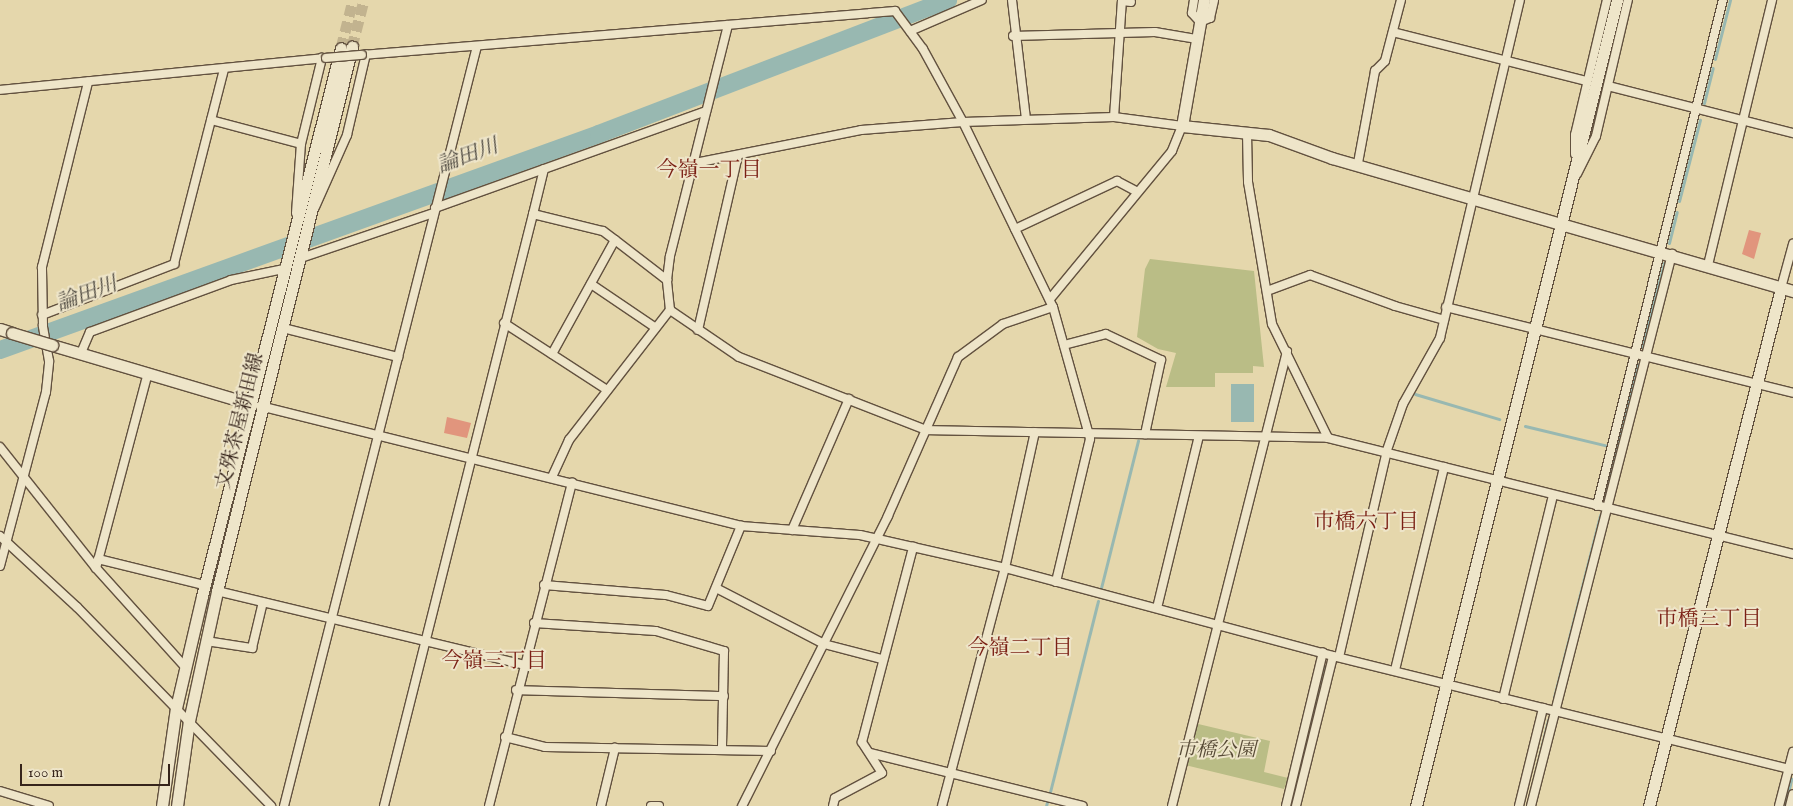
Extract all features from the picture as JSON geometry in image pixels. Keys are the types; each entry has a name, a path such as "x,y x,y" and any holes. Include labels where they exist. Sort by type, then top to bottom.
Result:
{"street":[{"path":"910,31 982,0"},
{"path":"1012,0 1014,36 1026,119"},
{"path":"1194,0 1192,13 1200,22"},
{"path":"1050,299 1136,191 1172,151 1182,126 1204,0"},
{"path":"1200,22 1210,18 1214,0"},
{"path":"1358,163 1375,71 1385,61 1400,0"},
{"path":"1296,806 1336,656 1387,450 1403,404 1440,338 1471,196 1520,0"},
{"path":"1576,178 1575,135 1607,0"},
{"path":"1416,806 1538,328 1562,221 1576,178 1617,0"},
{"path":"1576,178 1596,136 1628,0"},
{"path":"1532,806 1646,355 1696,109 1723,0"},
{"path":"1708,265 1772,0"},
{"path":"1114,117 1122,1 1131,2"},
{"path":"0,90 324,58 895,11 923,49 963,122 1050,299 1064,344 1089,433 1056,582"},
{"path":"552,477 568,440 670,310 667,280 728,25"},
{"path":"1014,36 1155,32 1197,39"},
{"path":"1393,32 1587,81"},
{"path":"284,806 477,46"},
{"name":"文殊茶屋新田線","path":"162,806 176,708 248,403 295,224 346,48 301,256 216,591 189,721 177,806"},
{"path":"309,221 327,187 347,135 364,55"},
{"path":"295,224 301,144 324,58"},
{"path":"42,315 174,264 224,69"},
{"path":"0,566 3,538 24,475 46,392 49,361 42,315 42,267 88,82"},
{"path":"1608,86 1793,133"},
{"path":"301,256 434,210 707,108"},
{"path":"695,163 738,156 861,130 963,122 1114,117 1269,135 1298,148 1358,163 1562,221 1793,291"},
{"path":"211,120 301,144"},
{"path":"1247,133 1248,182 1272,324 1328,438"},
{"path":"698,330 738,156"},
{"path":"384,806 544,169"},
{"path":"1015,229 1117,181 1136,191"},
{"path":"533,214 604,231 667,280"},
{"path":"552,354 615,240"},
{"path":"1649,806 1793,244"},
{"path":"1597,506 1634,353 1666,253"},
{"path":"81,354 90,332 231,280 285,265"},
{"path":"1267,291 1310,275 1394,306 1444,320"},
{"path":"591,284 656,328"},
{"path":"742,806 878,538 958,357 970,345 1003,324 1053,307"},
{"path":"1446,307 1538,328 1793,393"},
{"path":"670,310 739,357 926,430 1328,438 1387,450 1553,495 1793,554"},
{"path":"504,323 607,390"},
{"path":"283,328 398,357"},
{"path":"0,330 263,407 552,477 741,526 878,538 1004,568 1336,656 1791,769"},
{"path":"1064,344 1106,334 1161,360 1146,434"},
{"path":"1172,806 1286,351"},
{"path":"96,568 148,374"},
{"path":"792,530 849,399"},
{"path":"942,806 1004,568 1035,432"},
{"path":"1157,608 1199,436"},
{"path":"0,447 96,568 186,667"},
{"path":"1395,670 1444,467"},
{"path":"489,806 522,664 572,482"},
{"path":"1503,698 1553,495"},
{"path":"544,585 666,595 708,606 741,526"},
{"path":"3,538 176,708 271,806"},
{"path":"833,806 835,798 882,773 862,742 882,659 913,547"},
{"path":"98,559 204,585"},
{"path":"716,588 824,644 882,659"},
{"path":"216,591 522,664"},
{"path":"206,640 252,648 263,602"},
{"path":"534,624 656,631 724,651 722,750"},
{"path":"1286,806 1323,652"},
{"path":"516,690 724,696"},
{"path":"1519,806 1543,708"},
{"path":"505,737 544,747 771,751"},
{"path":"601,806 615,748"},
{"path":"1779,806 1791,769 1793,752"},
{"path":"870,754 1083,806"},
{"path":"0,793 49,806"},
{"path":"1790,806 1793,794"},
{"path":"651,806 659,806"}],"green space":[{"path":"1150,259 1254,271 1264,367 1253,366 1253,373 1215,373 1215,387 1166,387 1176,353 1158,349 1137,337 1145,269"},
{"name":"市橋公園","path":"1194,723 1270,741 1264,772 1288,778 1284,789 1185,765"}],"water":[{"path":"1231,384 1254,384 1254,422 1231,422"}],"building":[{"path":"1749,230 1761,233 1754,259 1742,254"},
{"path":"447,417 471,423 467,438 444,433"}],"waterway":[{"name":"論田川","path":"0,350 599,134 948,0"},
{"path":"1715,59 1730,0"},
{"path":"1704,103 1713,68"},
{"path":"1679,201 1700,120"},
{"path":"1669,243 1677,212"},
{"path":"1642,347 1664,263"},
{"path":"1604,499 1638,364"},
{"path":"1415,394 1499,419"},
{"path":"1525,426 1608,446"},
{"path":"1101,588 1138,441"},
{"path":"1554,697 1600,515"},
{"path":"1050,792 1098,601"},
{"path":"1290,806 1325,666"},
{"path":"1527,806 1548,720"},
{"path":"1785,806 1791,779"},
{"path":"1046,806 1047,802"}],"tunnel":[{"path":"341,48 353,0"},
{"path":"352,47 364,0"}],"district":[{"name":"今嶺一丁目","path":"709,171"},
{"name":"市橋六丁目","path":"1366,523"},
{"name":"市橋三丁目","path":"1709,620"},
{"name":"今嶺二丁目","path":"1020,649"},
{"name":"今嶺三丁目","path":"494,662"}]}
